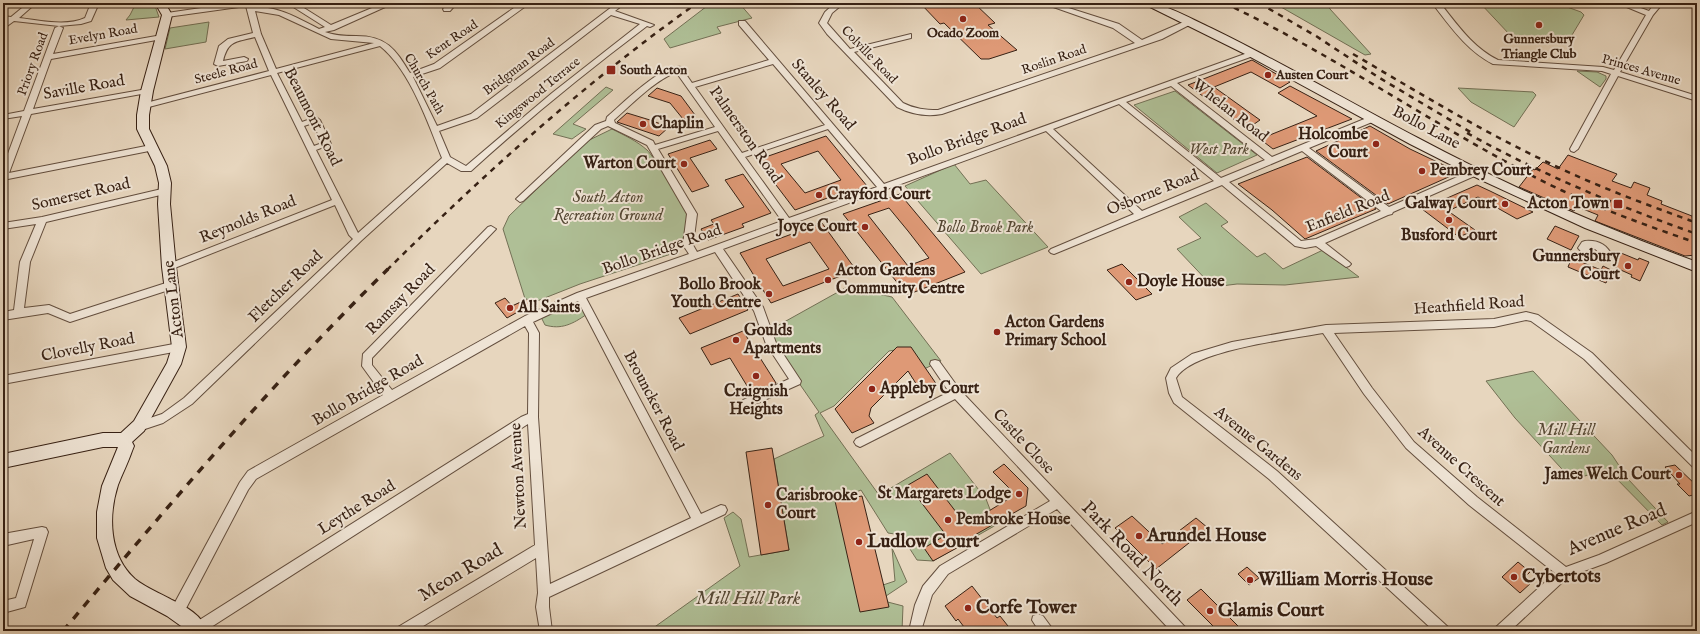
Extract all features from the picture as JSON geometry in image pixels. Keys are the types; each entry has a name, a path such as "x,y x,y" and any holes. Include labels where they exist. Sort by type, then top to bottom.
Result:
{"main road":[{"path":"160,3 167,15"},
{"name":"Bollo Lane","path":"1148,3 1191,22 1253,53 1476,172 1535,201 1697,267"},
{"name":"Acton Lane","path":"124,440 139,426 174,364 179,347 169,267 164,204 166,191 160,166 143,129 143,115 147,91 167,15"},
{"path":"3,461 103,440 124,440 126,446 110,486 106,502 104,524 106,550 118,573 128,584 178,612 198,630"}],"street":[{"path":"3,27 32,3"},
{"path":"3,18 51,24 82,22 88,19 95,3"},
{"path":"290,3 331,28"},
{"path":"319,31 331,28 390,3"},
{"path":"447,10 452,3"},
{"name":"Kent Road","path":"408,76 437,66 526,3"},
{"path":"607,3 615,8"},
{"path":"1046,3 1116,26 1141,43"},
{"name":"Princes Avenue","path":"1436,3 1476,51 1484,57 1496,62 1591,68 1617,72 1697,99"},
{"path":"1621,3 1650,14"},
{"path":"1574,150 1650,14 1659,3"},
{"name":"Colville Road","path":"835,4 827,13 823,23 830,32 850,51 900,105 909,110 923,114"},
{"path":"167,15 219,5 249,5 285,14 334,37 364,39 382,43"},
{"name":"Beaumont Road","path":"249,5 257,34 273,72 354,235 359,238"},
{"path":"285,14 298,7"},
{"name":"Kingswood Terrace","path":"446,159 464,169 468,169 497,142 570,82 648,25 615,8"},
{"name":"Bridgman Road","path":"436,129 474,116 615,8"},
{"name":"Roslin Road","path":"923,114 939,112 1159,37 1191,22"},
{"name":"Stanley Road","path":"742,23 882,187"},
{"name":"Priory Road","path":"4,176 59,28"},
{"path":"244,59 218,64 222,48 231,41 257,34"},
{"name":"Evelyn Road","path":"49,57 162,36"},
{"path":"850,51 908,36"},
{"name":"Church Path","path":"382,43 408,76 436,129 446,159"},
{"name":"Steele Road","path":"145,106 382,43"},
{"name":"Bollo Bridge Road","path":"178,612 244,486 252,476 527,320 580,296 717,248 1253,53"},
{"path":"691,86 774,61"},
{"name":"Palmerston Road","path":"610,122 610,119 668,72 675,69 680,71 788,222"},
{"name":"Whelan Road","path":"1172,83 1272,161"},
{"name":"Saville Road","path":"3,117 147,91"},
{"name":"Enfield Road","path":"1120,101 1298,244 1305,246 1389,212 1476,172"},
{"name":"Osborne Road","path":"1054,251 1140,214 1221,182 1238,177 1374,118"},
{"path":"300,125 316,120 327,144 312,149"},
{"path":"520,199 598,127 610,122 612,125 650,144 653,148 692,214 688,245 694,255"},
{"path":"741,156 830,126"},
{"path":"653,148 721,128"},
{"path":"1047,128 1140,214"},
{"path":"4,176 151,148"},
{"path":"1303,148 1389,212"},
{"name":"Fletcher Road","path":"139,426 158,421 171,414 188,401 359,238 446,159"},
{"name":"Somerset Road","path":"3,226 42,220 166,191"},
{"name":"Reynolds Road","path":"169,267 337,201"},
{"path":"19,312 25,262 42,220"},
{"name":"Ramsay Road","path":"391,397 367,366 367,357 490,230"},
{"path":"1597,245 1606,231"},
{"path":"1318,242 1346,264"},
{"path":"717,248 759,310 771,344 796,381 747,403"},
{"path":"3,316 19,312 49,309 66,318 70,318 172,285"},
{"name":"Brouncker Road","path":"580,296 698,520"},
{"name":"Heathfield Road","path":"1308,332 1326,329 1494,323 1526,316 1534,318 1588,356 1697,464"},
{"name":"Newton Avenue","path":"527,320 534,333 534,417 540,548 544,593 542,600 542,612 545,618 546,631"},
{"name":"Avenue Crescent","path":"1326,329 1368,391 1410,445 1473,501 1564,573"},
{"name":"Avenue Gardens","path":"1308,332 1232,346 1196,357 1176,371 1171,378 1174,393 1190,410 1274,475 1442,631"},
{"name":"Clovelly Road","path":"3,380 179,347"},
{"name":"Castle Close","path":"935,364 956,393 1057,503"},
{"path":"860,442 956,393"},
{"name":"Leythe Road","path":"198,630 518,425 534,417"},
{"path":"914,631 921,602 933,580 944,570 1057,503"},
{"name":"Park Road North","path":"1057,503 1180,631"},
{"path":"544,593 720,510"},
{"name":"Avenue Road","path":"1501,631 1564,573 1602,559 1697,516"},
{"path":"3,540 42,532 21,603 3,607"},
{"name":"Meon Road","path":"403,631 540,548"},
{"path":"1038,620 1048,631"}],"green space":[{"path":"136,3 154,3 159,17 126,20"},
{"path":"711,3 739,3 752,18 717,27 721,33 670,48 664,39"},
{"path":"1274,3 1327,3 1330,9 1371,54 1365,55"},
{"name":"Gunnersbury Triangle Club","path":"1480,3 1556,3 1581,12 1584,15 1569,40 1514,37 1510,35"},
{"path":"209,22 206,42 165,49 170,28"},
{"path":"1577,71 1597,72 1606,76 1606,79 1600,87"},
{"path":"606,87 613,90 573,124 586,129 572,139 553,134"},
{"path":"1458,88 1533,92 1536,95 1514,127 1471,102"},
{"name":"West Park","path":"1175,91 1257,155 1217,173 1134,105"},
{"name":"South Acton Recreation Ground","path":"612,129 635,141 647,150 662,170 685,208 687,213 687,222 685,233 679,248 677,252 580,284 527,305 503,229 509,216 541,185 577,146"},
{"name":"Bollo Brook Park","path":"954,164 970,184 986,180 1048,247 981,274 905,186"},
{"path":"1206,203 1228,222 1221,226 1257,257 1265,253 1283,269 1323,250 1359,277 1285,285 1237,284 1213,287 1177,249 1201,238 1179,217"},
{"name":"Mill Hill Park","path":"847,287 892,297 941,361 924,369 908,348 889,351 834,406 820,413 879,495 950,453 986,499 996,525 933,561 917,560 901,535 888,533 861,490 836,501 883,585 895,581 892,548 907,582 880,600 903,606 902,631 649,631 740,566 724,518 733,512 741,519 749,557 789,550 774,459 824,436 815,415 819,412 772,344 768,331"},
{"path":"579,300 587,314 577,321 567,325 556,327 545,325 541,317"},
{"name":"Mill Hill Gardens","path":"1533,371 1612,455 1628,479 1668,522 1662,525 1607,469 1572,480 1515,418 1486,381"}],"building":[{"path":"920,3 974,3 995,23 988,25 1017,50 989,59 981,59 944,23 940,24"},
{"path":"1252,60 1290,82 1280,88 1251,72 1214,87 1260,120 1247,129 1188,85"},
{"path":"1290,86 1352,119 1273,149 1260,139 1317,116 1278,93"},
{"path":"657,88 681,96 695,115 683,119 670,103 648,96"},
{"name":"Chaplin","path":"627,113 669,127 659,136 617,122"},
{"path":"1370,126 1410,149 1452,169 1453,175 1388,204 1316,151"},
{"path":"826,136 867,186 851,192 849,190 795,210 757,160","holes":["818,151 841,180 805,193 781,164"]},
{"path":"710,140 717,149 690,158 709,186 692,192 668,154"},
{"path":"1568,155 1617,174 1612,181 1631,188 1634,182 1650,188 1647,195 1662,201 1661,204 1692,216 1695,240 1693,239 1696,255 1685,256 1595,221 1598,215 1578,207 1574,211 1519,187 1533,169 1535,170 1543,162 1558,169"},
{"path":"1307,157 1376,209 1305,239 1272,210 1238,184"},
{"path":"743,174 771,213 742,224 744,227 708,240 701,229 714,224 711,220 744,207 725,180"},
{"path":"1477,185 1533,212 1517,219 1478,197 1448,211 1475,230 1459,237 1422,209"},
{"path":"900,194 965,272 907,295 843,214","holes":["889,208 929,258 908,266 868,215"]},
{"path":"822,223 856,270 771,303 740,253","holes":["810,242 829,269 783,286 766,259"]},
{"name":"Gunnersbury Court","path":"1555,226 1579,236 1571,250 1547,239"},
{"name":"Gunnersbury Court","path":"1621,253 1638,260 1639,258 1649,262 1640,281 1631,277 1632,275 1614,267"},
{"name":"Gunnersbury Court","path":"1573,255 1580,258 1579,261 1601,270 1603,266 1611,270 1606,283 1568,267"},
{"name":"Doyle House","path":"1122,264 1152,294 1136,300 1107,270"},
{"path":"738,294 748,310 690,334 679,318"},
{"name":"All Saints","path":"505,298 512,306 527,299 530,305 507,318 495,303"},
{"path":"743,331 776,383 752,394 730,358 711,365 701,348"},
{"name":"Appleby Court","path":"897,347 911,347 937,385 922,393 908,371 871,408 869,416 874,423 852,433 835,409"},
{"name":"Carisbrooke Court","path":"772,448 789,550 761,555 746,452"},
{"name":"Pembroke House","path":"1004,464 1028,488 1026,506 973,536 975,538 933,561 924,548 946,535 908,485 927,474 966,525 1010,498 1011,490 993,472"},
{"name":"James Welch Court","path":"1675,465 1697,486 1697,494 1689,496 1677,484 1680,484 1665,467"},
{"name":"Ludlow Court","path":"862,496 889,607 860,612 835,501"},
{"name":"Arundel House","path":"1132,516 1162,544 1196,518 1208,528 1156,569 1115,528"},
{"name":"Cybertots","path":"1518,562 1530,572 1525,577 1532,582 1520,593 1502,577"},
{"name":"William Morris House","path":"1247,567 1259,578 1249,585 1238,574"},
{"name":"Corfe Tower","path":"972,586 997,618 1000,616 1012,631 967,631 958,619 956,621 945,606"},
{"name":"Glamis Court","path":"1201,589 1243,631 1218,631 1187,600"}],"railway":[{"path":"387,270 498,164 537,130 615,65 697,3"},
{"path":"1224,3 1263,22 1339,64 1451,131 1547,184 1610,211 1697,243"},
{"path":"1259,3 1316,36 1378,77 1472,133"},
{"path":"1353,54 1471,123 1543,160 1600,186 1697,223"},
{"path":"1467,133 1551,176 1609,201 1697,234"},
{"path":"63,631 221,446 303,356 387,270"}],"place":[{"name":"Ocado Zoom","path":"963,19"},
{"name":"Gunnersbury Triangle Club","path":"1539,25"},
{"name":"South Acton","path":"611,70"},
{"name":"Austen Court","path":"1268,75"},
{"name":"Chaplin","path":"643,124"},
{"name":"Holcombe Court","path":"1376,144"},
{"name":"Warton Court","path":"684,164"},
{"name":"Pembrey Court","path":"1422,171"},
{"name":"Crayford Court","path":"819,195"},
{"name":"Galway Court","path":"1505,204"},
{"name":"Acton Town","path":"1618,204"},
{"name":"Busford Court","path":"1449,220"},
{"name":"Joyce Court","path":"865,227"},
{"name":"Gunnersbury Court","path":"1628,266"},
{"name":"Acton Gardens Community Centre","path":"828,280"},
{"name":"Doyle House","path":"1129,282"},
{"name":"Bollo Brook Youth Centre","path":"769,294"},
{"name":"All Saints","path":"510,308"},
{"name":"Acton Gardens Primary School","path":"997,332"},
{"name":"Goulds Apartments","path":"736,340"},
{"name":"Craignish Heights","path":"756,376"},
{"name":"Appleby Court","path":"872,389"},
{"name":"James Welch Court","path":"1679,475"},
{"name":"St Margarets Lodge","path":"1019,494"},
{"name":"Carisbrooke Court","path":"768,505"},
{"name":"Pembroke House","path":"948,520"},
{"name":"Arundel House","path":"1139,536"},
{"name":"Ludlow Court","path":"859,542"},
{"name":"Cybertots","path":"1514,577"},
{"name":"William Morris House","path":"1250,580"},
{"name":"Corfe Tower","path":"968,608"},
{"name":"Glamis Court","path":"1210,611"}]}
